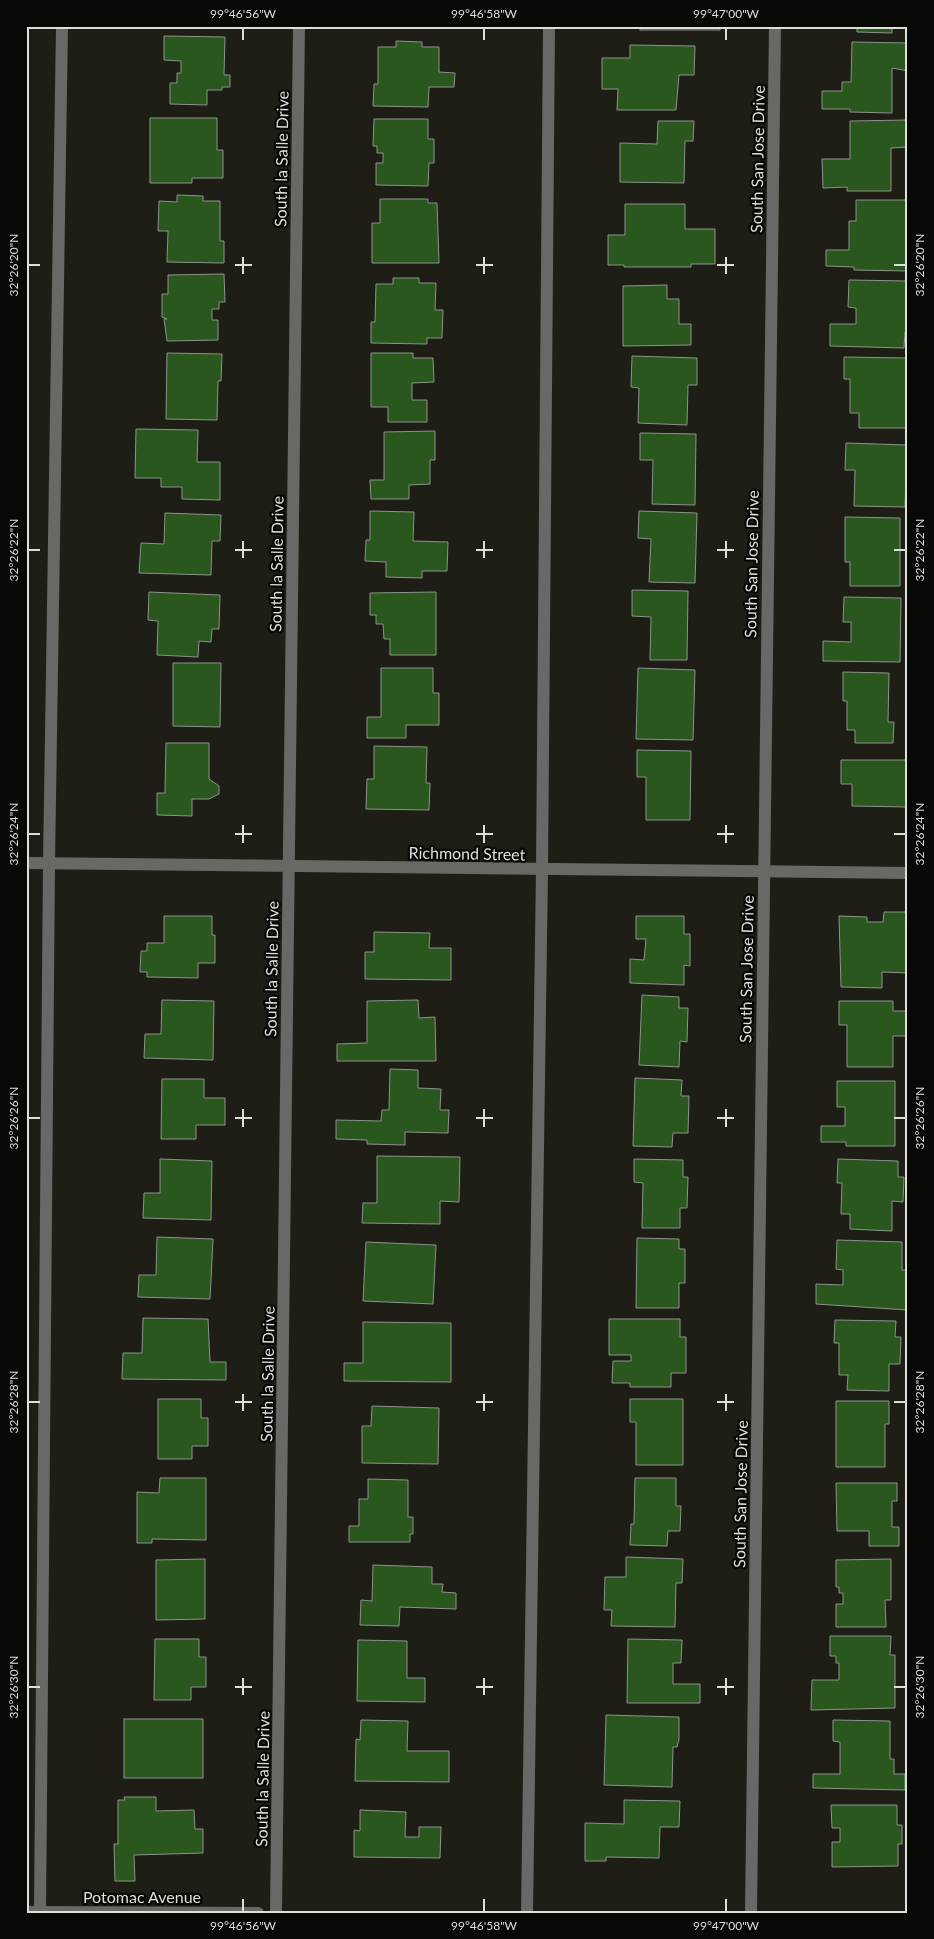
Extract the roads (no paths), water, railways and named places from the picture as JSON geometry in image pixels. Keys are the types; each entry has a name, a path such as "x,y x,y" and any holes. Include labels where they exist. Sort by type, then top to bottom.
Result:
{"street":[{"path":"40,1912 49,863 62,26"},
{"name":"South la Salle Drive","path":"276,1913 299,26"},
{"path":"527,1913 542,870 549,26"},
{"name":"South San Jose Drive","path":"751,1913 763,873 776,26"},
{"name":"Richmond Street","path":"26,863 763,873 908,873"},
{"name":"Potomac Avenue","path":"26,1912 258,1913"}]}
